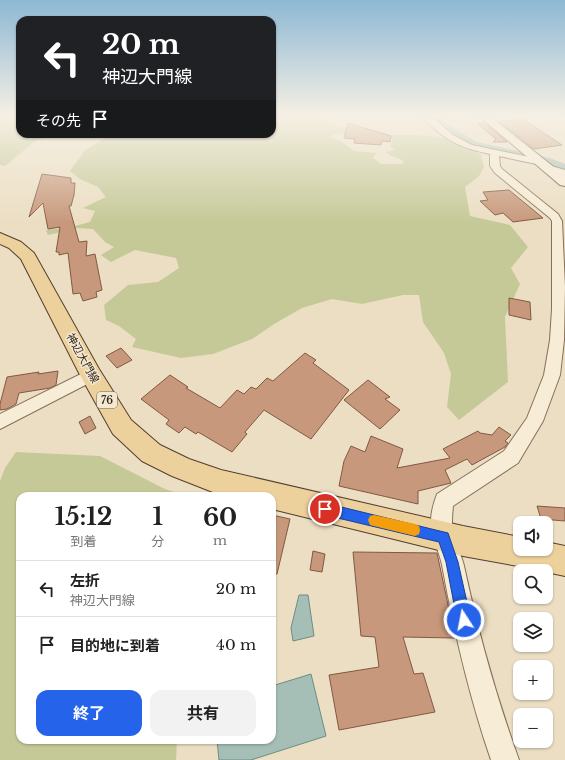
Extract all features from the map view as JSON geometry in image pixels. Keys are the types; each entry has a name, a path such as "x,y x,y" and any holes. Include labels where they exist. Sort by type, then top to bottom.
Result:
{"main road":[{"path":"529,152 565,182"},
{"name":"神辺大門線","path":"0,238 15,245 28,256 91,375 122,427 151,453 181,468 221,482 257,492"},
{"name":"神辺大門線","path":"276,497 443,537 565,561"}],"street":[{"path":"505,760 488,712 469,643 452,562 443,537 441,520 444,501 511,456 534,421 552,376 557,340 559,309 557,221 554,216 498,171 495,166 494,153 541,162 565,173"},
{"path":"0,422 91,375"}],"green space":[{"path":"0,152 21,152 5,166 0,165"},
{"path":"83,152 370,152 376,153 373,158 381,164 402,164 404,161 386,152 476,152 481,155 484,167 479,176 465,187 470,216 510,225 528,247 511,268 520,284 505,317 508,382 459,420 447,407 451,374 444,353 423,322 419,295 403,295 362,304 332,299 302,308 252,339 213,354 181,358 132,347 136,339 119,326 106,320 104,305 128,285 158,282 179,268 176,258 135,250 111,262 101,255 114,247 105,242 93,229 78,228 48,235 46,230 71,227 90,222 95,211 83,208 106,197 98,187 80,179 70,171"},
{"path":"16,452 100,456 165,489 174,492 16,492 16,744 177,744 176,760 0,760 0,481 5,468"}],"water":[{"path":"299,595 308,595 314,636 293,641 291,628"},
{"path":"311,674 326,736 251,760 219,760 217,744 276,744 276,685"}],"building":[{"path":"42,174 71,178 71,183 75,183 74,195 71,206 69,206 79,242 87,241 86,256 95,254 102,290 96,292 97,297 83,301 80,293 73,294 68,253 59,255 59,252 56,252 60,227 48,229 43,203 29,217"},
{"path":"509,190 543,218 513,222 503,213 495,215 480,201 488,200 483,192"},
{"path":"509,298 530,302 531,320 509,315"},
{"path":"121,348 132,360 117,368 106,356"},
{"path":"305,353 316,360 313,363 349,390 311,439 264,410 245,432 247,434 232,452 198,432 196,434 185,427 179,433 166,424 169,420 141,399 170,375 188,387 186,388 220,408 237,390 244,394 251,387 256,389 267,378 273,381"},
{"path":"58,371 56,385 50,388 19,393 16,404 7,409 0,410 0,404 7,377 39,372 38,374"},
{"path":"368,380 390,397 385,399 400,410 380,429 344,400"},
{"path":"90,416 96,428 85,434 79,422"},
{"path":"499,427 511,435 505,441 508,443 505,447 472,465 467,459 445,470 451,483 418,491 418,504 339,486 344,461 351,446 365,452 371,436 403,449 397,468 450,458 443,449 478,431 480,433 492,435"},
{"path":"537,506 565,508 565,521 553,520 553,516 540,516"},
{"path":"276,516 290,519 276,574"},
{"path":"313,551 325,554 322,572 310,570"},
{"path":"353,552 437,553 455,638 403,637 414,674 423,673 435,712 339,730 329,675 379,667 375,637 361,636"}],"waterway":[{"path":"506,152 544,161 565,170"}],"slow traffic":[{"path":"374,520 415,530"}],"route":[{"path":"325,509 443,537 452,562 464,620"}]}
